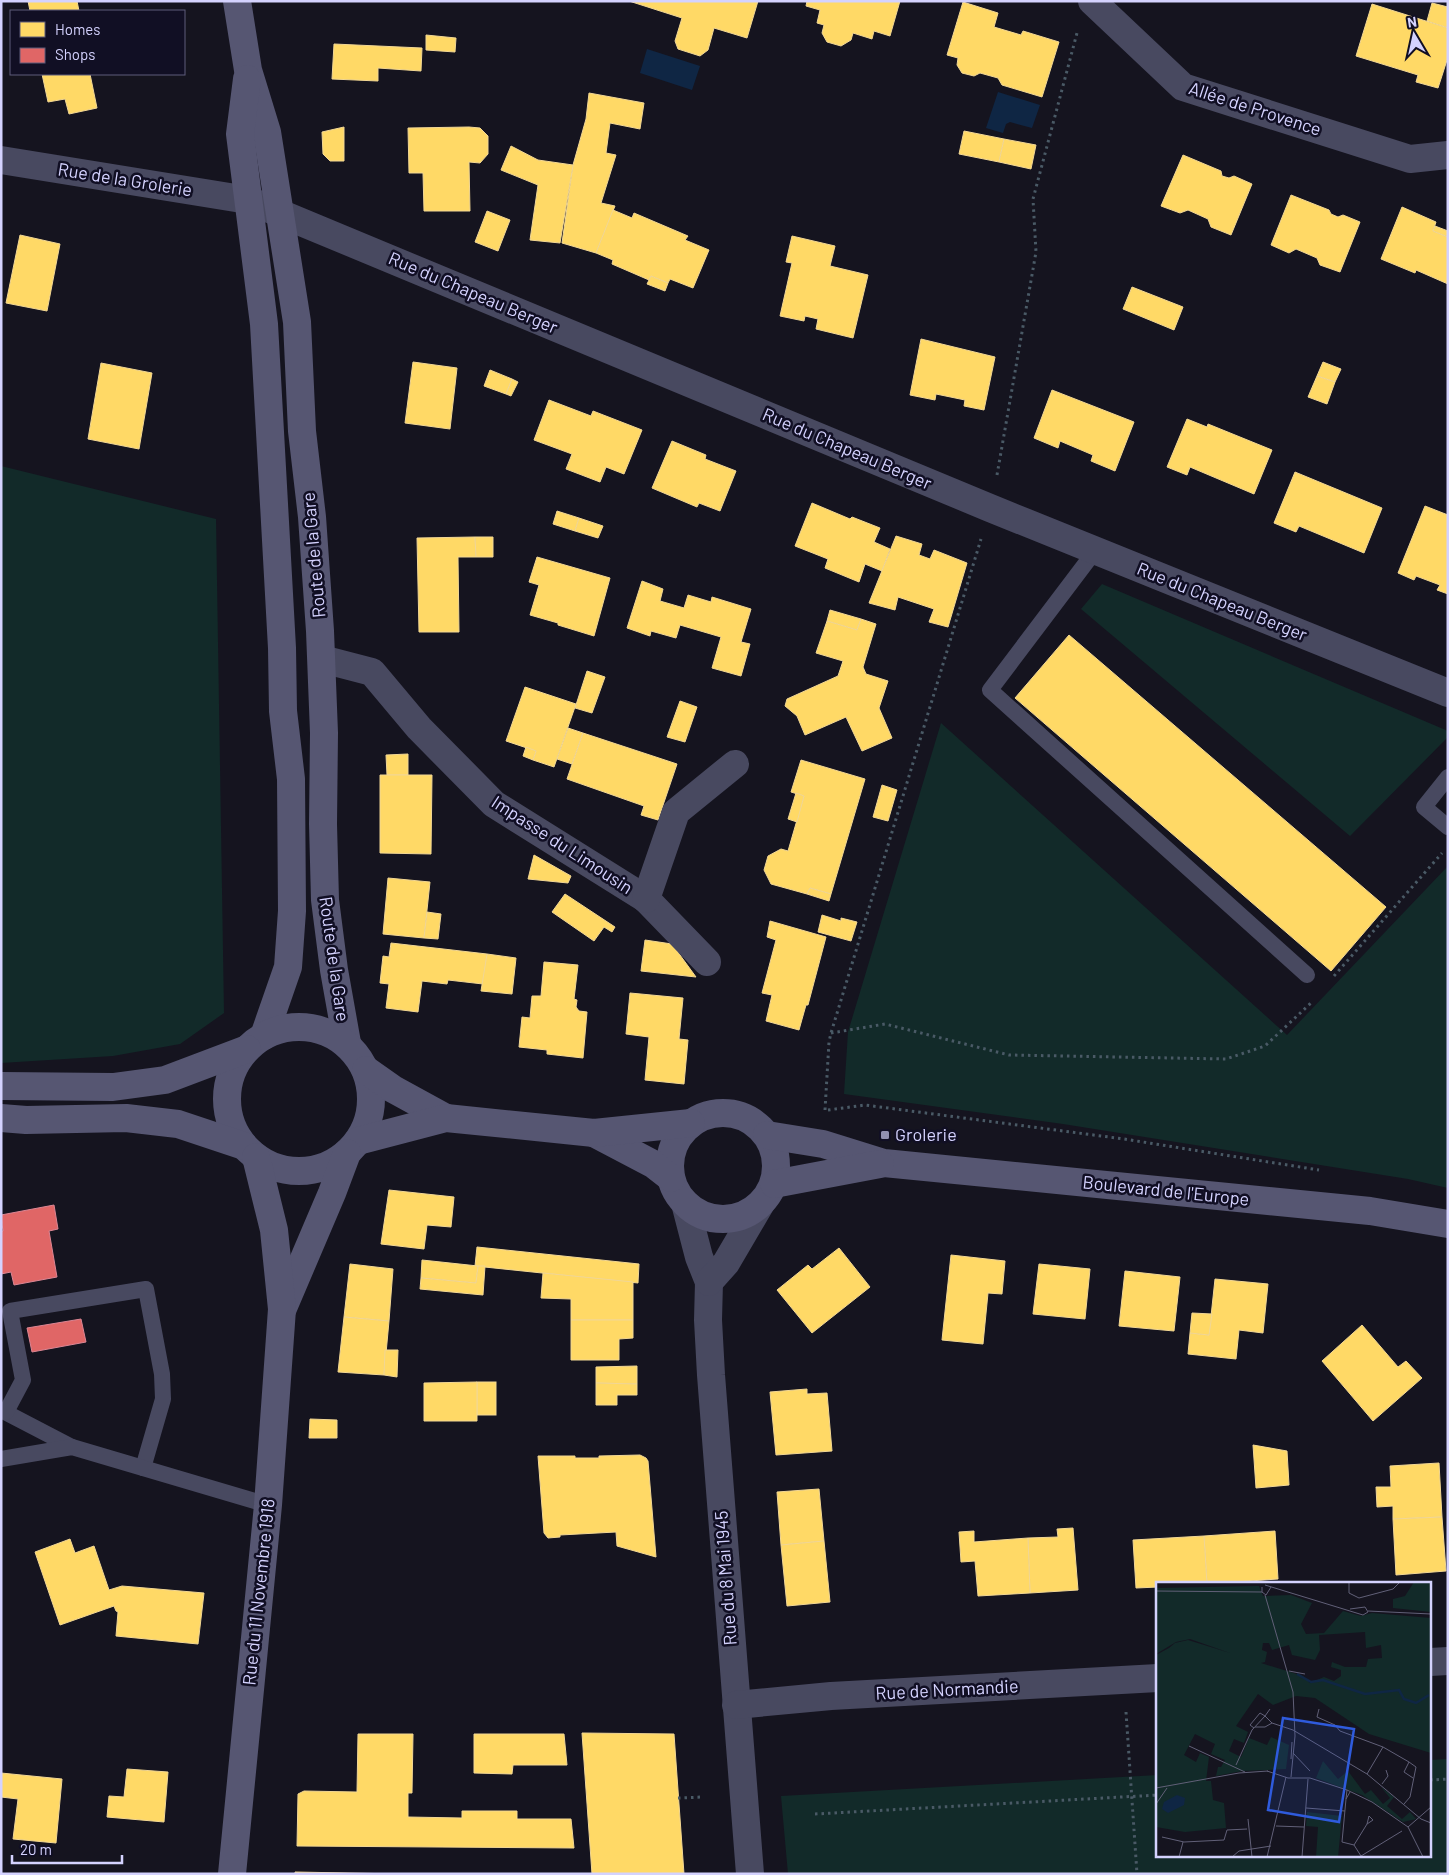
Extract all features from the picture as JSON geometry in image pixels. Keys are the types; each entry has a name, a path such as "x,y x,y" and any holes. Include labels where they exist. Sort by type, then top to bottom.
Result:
{"street":[{"name":"Route de la Gare","path":"238,1 248,70 267,132 297,322 302,431 312,517 322,659 324,900 347,1043"},
{"name":"Allée de Provence","path":"1092,1 1183,86 1410,159 1448,155"},
{"name":"Route de la Gare","path":"248,70 240,134 264,324 276,528 283,711 291,779 292,911 288,967 255,1043"},
{"name":"Rue de la Grolerie","path":"1,160 248,200"},
{"name":"Rue du Chapeau Berger","path":"248,200 1095,550 1448,693"},
{"name":"Impasse du Limousin","path":"322,659 372,672 419,728 494,804 646,899 707,962"},
{"name":"Impasse du Limousin","path":"646,899 676,812 735,764"},
{"path":"1,1086 113,1087 165,1080 255,1043 285,1028 299,1027 320,1030 347,1043 366,1070 392,1089 446,1118 594,1133 691,1123"},
{"path":"250,1152 234,1131 228,1115 227,1097 229,1080 236,1064 255,1043"},
{"path":"1,1118 26,1120 126,1118 178,1124 250,1152 278,1168 302,1171 334,1163 352,1147 366,1127 370,1112 371,1090 366,1070"},
{"path":"709,1282 726,1263 767,1195 776,1172 776,1159 773,1146 767,1135 752,1121 732,1113 710,1114 691,1123 680,1133 673,1147 670,1162 671,1178 676,1192 684,1203 696,1212 708,1218 722,1220 742,1216 767,1195"},
{"path":"352,1147 446,1118"},
{"path":"594,1133 653,1164 671,1178"},
{"name":"Boulevard de l'Europe","path":"767,1135 823,1144 884,1163 1370,1211 1448,1224"},
{"name":"Rue du 11 Novembre 1918","path":"282,1309 352,1147"},
{"name":"Rue du 11 Novembre 1918","path":"232,1874 268,1505 282,1309 274,1230 250,1152"},
{"name":"Boulevard de l'Europe","path":"767,1195 884,1163"},
{"name":"Rue du 8 Mai 1945","path":"684,1203 698,1257 709,1282 708,1320 711,1366 750,1874"},
{"path":"1432,1662 1448,1660"},
{"name":"Rue de Normandie","path":"736,1705 831,1696 1156,1678"}],"lane":[{"path":"1095,550 990,690 1307,975"},
{"path":"1448,777 1424,807 1448,827"},
{"path":"143,1468 163,1399 162,1374 146,1289 10,1311 24,1380 4,1411 72,1447 268,1505"},
{"path":"1,1460 72,1447"}],"path":[{"path":"995,483 1036,252 1033,199 1078,30"},
{"path":"824,1116 831,1033 984,530"},
{"path":"831,1033 885,1024 1009,1054 1226,1059 1265,1046 1302,1013 1448,847"},
{"path":"1307,975 1322,990"},
{"path":"824,1110 865,1105 1124,1139 1321,1170"},
{"path":"1124,1680 1137,1874"},
{"path":"1432,1780 1448,1779"},
{"path":"815,1814 1156,1795"},
{"path":"678,1798 703,1797"}],"green space":[{"path":"1,466 216,519 224,1013 180,1044 113,1056 1,1063"},
{"path":"1102,584 1448,731 1448,737 1350,836 1081,609"},
{"path":"941,723 1287,1035 1448,866 1448,1188 1408,1179 1063,1124 844,1094 848,1032"},
{"path":"1448,1759 1448,1874 788,1874 781,1796 1156,1775 1156,1858 1432,1858 1432,1760"}],"water":[{"path":"647,49 700,66 692,90 640,73"},
{"path":"998,92 1040,105 1032,128 1010,122 1006,124 1003,133 986,128"}],"building: Homes":[{"path":"28,1 77,1 79,10 30,10"},
{"path":"629,1 758,1 747,38 714,28 708,50 700,56 678,49 675,41 682,18"},
{"path":"807,1 900,1 890,36 874,31 872,39 853,33 851,40 841,46 827,42 822,33 824,25 817,23 820,10 806,6"},
{"path":"963,2 998,13 994,27 1021,35 1023,31 1059,42 1042,97 1002,85 998,78 980,73 974,76 962,73 957,65 958,58 947,55"},
{"path":"1432,3 1448,7 1448,28 1427,21"},
{"path":"1372,4 1448,28 1448,57 1438,88 1416,82 1418,75 1356,56"},
{"path":"426,35 456,38 455,52 426,50"},
{"path":"334,44 422,48 421,71 378,68 378,81 332,79"},
{"path":"42,75 90,75 97,108 69,114 65,99 48,102"},
{"path":"589,93 644,103 640,129 610,123 606,153 616,155 601,203 615,206 596,253 562,243 573,165 586,119"},
{"path":"344,127 344,161 330,161 323,154 322,132"},
{"path":"408,128 480,128 488,136 488,154 480,163 469,162 470,211 424,211 423,173 409,173"},
{"path":"964,131 1004,139 999,162 959,154"},
{"path":"1004,139 1036,145 1031,169 999,162"},
{"path":"511,146 538,160 573,165 560,243 530,240 538,185 501,170"},
{"path":"1183,155 1221,171 1222,176 1229,178 1234,176 1252,184 1231,235 1211,227 1208,219 1188,210 1180,213 1161,206"},
{"path":"1291,195 1329,210 1331,214 1338,217 1343,215 1360,222 1340,272 1320,265 1317,258 1296,249 1289,253 1271,245"},
{"path":"1402,207 1436,222 1433,231 1448,237 1448,284 1416,270 1415,273 1381,259"},
{"path":"613,210 632,218 634,213 688,236 685,240 709,250 693,288 670,279 668,283 651,276 649,280 612,264 613,260 596,253"},
{"path":"487,211 510,220 498,251 475,242"},
{"path":"1435,226 1448,231 1448,237 1433,231"},
{"path":"20,235 60,244 47,311 6,303"},
{"path":"792,236 835,246 830,266 868,275 853,338 816,329 818,319 805,316 804,321 780,316 792,263 786,262"},
{"path":"651,276 668,283 665,291 647,284"},
{"path":"1132,287 1183,307 1174,330 1123,309"},
{"path":"921,339 995,357 984,410 964,406 965,400 936,394 935,400 910,395"},
{"path":"413,362 457,368 450,429 405,423"},
{"path":"1323,362 1341,369 1335,382 1317,376"},
{"path":"101,363 152,373 139,449 88,439"},
{"path":"490,370 512,379 506,394 484,386"},
{"path":"1317,376 1335,382 1327,404 1308,397"},
{"path":"512,379 518,382 511,396 506,394"},
{"path":"1052,390 1134,422 1115,471 1091,461 1093,455 1060,441 1058,448 1034,438"},
{"path":"549,400 591,416 593,411 642,430 624,474 606,467 600,482 566,469 572,454 534,440"},
{"path":"1187,419 1207,427 1208,424 1272,450 1254,494 1190,467 1187,475 1167,467"},
{"path":"672,441 706,455 705,459 736,471 720,511 699,503 697,507 652,488"},
{"path":"1295,472 1382,508 1364,553 1299,526 1296,532 1274,523"},
{"path":"812,503 850,519 852,517 880,528 874,542 890,549 882,571 865,564 859,582 825,568 828,559 795,546"},
{"path":"1425,506 1448,515 1448,594 1437,590 1440,585 1416,576 1414,580 1398,573"},
{"path":"557,511 579,518 575,531 553,524"},
{"path":"579,518 603,526 598,538 575,531"},
{"path":"896,536 922,544 919,555 930,559 934,550 967,563 948,627 929,622 934,609 898,597 895,610 869,603"},
{"path":"475,537 476,557 458,557 459,632 419,632 417,538"},
{"path":"475,537 493,537 493,557 476,557"},
{"path":"537,557 610,578 594,636 530,615 539,585 529,582"},
{"path":"642,581 663,589 660,601 684,608 688,595 711,602 712,597 751,609 741,642 750,644 741,676 712,668 721,637 680,625 676,638 651,631 650,636 627,628"},
{"path":"830,610 861,619 857,630 827,621"},
{"path":"861,619 876,624 863,667 866,674 888,681 879,708 892,738 862,751 846,717 805,735 797,716 785,706 787,699 838,676 843,661 816,653 827,621 857,630"},
{"path":"1069,635 1386,907 1331,971 1015,698"},
{"path":"587,671 605,677 592,713 575,708"},
{"path":"525,687 576,704 554,767 533,760 536,751 506,741"},
{"path":"680,701 697,707 685,742 667,737"},
{"path":"568,728 583,733 572,764 557,759"},
{"path":"583,733 677,764 658,820 641,815 644,806 567,779"},
{"path":"526,747 536,751 533,760 523,756"},
{"path":"408,754 408,775 387,775 386,755"},
{"path":"801,760 865,779 831,894 810,888 807,894 771,884 764,870 768,856 781,849 788,851 804,796 791,792"},
{"path":"380,775 432,775 431,854 380,853"},
{"path":"882,785 897,790 888,821 873,817"},
{"path":"796,793 804,796 797,822 788,819"},
{"path":"534,855 571,876 568,883 528,879"},
{"path":"388,878 430,882 424,938 383,934"},
{"path":"810,888 831,894 829,901 807,894"},
{"path":"565,894 615,927 612,932 604,927 594,941 552,912"},
{"path":"427,912 441,914 438,939 424,938"},
{"path":"822,915 841,921 841,918 857,922 851,941 818,932"},
{"path":"770,921 826,937 808,1005 806,1005 799,1030 766,1021 772,995 762,993 776,940 767,937"},
{"path":"645,940 672,944 696,977 641,971"},
{"path":"391,943 487,954 483,984 448,980 447,984 422,981 418,1012 386,1008 389,984 380,983 383,956 389,957"},
{"path":"487,954 516,958 512,994 481,991"},
{"path":"544,962 578,965 574,999 577,1000 576,1007 579,1011 587,1012 583,1058 547,1054 547,1050 519,1047 522,1017 530,1018 532,996 541,996"},
{"path":"630,993 683,998 679,1039 688,1040 684,1084 645,1080 649,1037 626,1034"},
{"path":"389,1190 454,1197 451,1227 427,1225 424,1249 381,1244"},
{"path":"477,1247 639,1264 638,1283 475,1266"},
{"path":"839,1248 870,1287 812,1333 777,1290 808,1265 812,1269"},
{"path":"951,1255 1005,1261 1002,1294 988,1293 983,1344 942,1340"},
{"path":"422,1260 478,1266 476,1283 421,1278"},
{"path":"350,1264 393,1269 389,1321 344,1317"},
{"path":"1039,1264 1090,1269 1085,1319 1033,1314"},
{"path":"478,1266 485,1266 483,1295 420,1289 421,1278 476,1283"},
{"path":"1125,1271 1180,1277 1174,1331 1119,1326"},
{"path":"543,1273 633,1282 633,1320 571,1320 571,1299 541,1298"},
{"path":"1215,1279 1268,1284 1263,1333 1239,1330 1236,1359 1188,1354 1190,1333 1209,1335"},
{"path":"1192,1313 1212,1314 1209,1335 1190,1333"},
{"path":"344,1317 389,1321 384,1375 338,1372"},
{"path":"571,1320 633,1320 633,1338 619,1339 619,1360 571,1360"},
{"path":"1362,1325 1398,1367 1406,1361 1422,1378 1373,1421 1322,1361"},
{"path":"385,1350 398,1350 397,1377 384,1375"},
{"path":"637,1366 637,1384 596,1383 596,1367"},
{"path":"477,1382 496,1382 496,1415 477,1415"},
{"path":"477,1382 477,1421 424,1421 424,1383"},
{"path":"596,1383 637,1384 637,1395 617,1395 617,1405 596,1405"},
{"path":"807,1389 807,1394 827,1393 832,1451 776,1455 770,1392"},
{"path":"310,1419 337,1420 337,1438 309,1438"},
{"path":"1253,1445 1287,1451 1289,1485 1256,1488"},
{"path":"640,1455 648,1461 656,1557 617,1546 616,1532 560,1535 560,1537 548,1538 544,1533 538,1456 599,1458 599,1456"},
{"path":"1439,1463 1442,1517 1393,1519 1393,1506 1377,1507 1376,1487 1391,1487 1390,1466"},
{"path":"819,1489 824,1541 781,1545 777,1492"},
{"path":"1442,1517 1446,1571 1396,1575 1393,1519"},
{"path":"1073,1528 1078,1590 1030,1593 1028,1538 1058,1537 1057,1529"},
{"path":"974,1531 974,1542 1028,1538 1030,1593 978,1596 975,1561 961,1562 959,1532"},
{"path":"1275,1531 1278,1579 1207,1582 1204,1536"},
{"path":"1204,1536 1207,1582 1156,1582 1156,1587 1136,1588 1133,1540"},
{"path":"70,1539 75,1553 94,1546 109,1590 122,1586 204,1593 198,1644 116,1636 118,1612 114,1606 60,1625 35,1552"},
{"path":"824,1541 830,1602 787,1606 781,1545"},
{"path":"582,1733 674,1734 684,1874 592,1874"},
{"path":"358,1734 413,1734 412,1793 408,1793 408,1817 462,1818 462,1811 517,1811 517,1819 571,1819 574,1848 297,1846 298,1794 304,1791 357,1792"},
{"path":"474,1734 564,1734 567,1765 513,1765 512,1774 474,1773"},
{"path":"127,1769 168,1772 164,1822 107,1817 109,1796 124,1797"},
{"path":"1,1773 62,1779 56,1843 13,1839 18,1799 1,1797"},
{"path":"295,1872 401,1874 295,1874"}],"building: Shops":[{"path":"54,1205 58,1229 49,1231 57,1277 14,1285 11,1272 1,1274 1,1231 3,1231 1,1215"},
{"path":"81,1319 86,1342 32,1352 27,1328"}],"place":[{"name":"Grolerie","path":"885,1135"}]}
